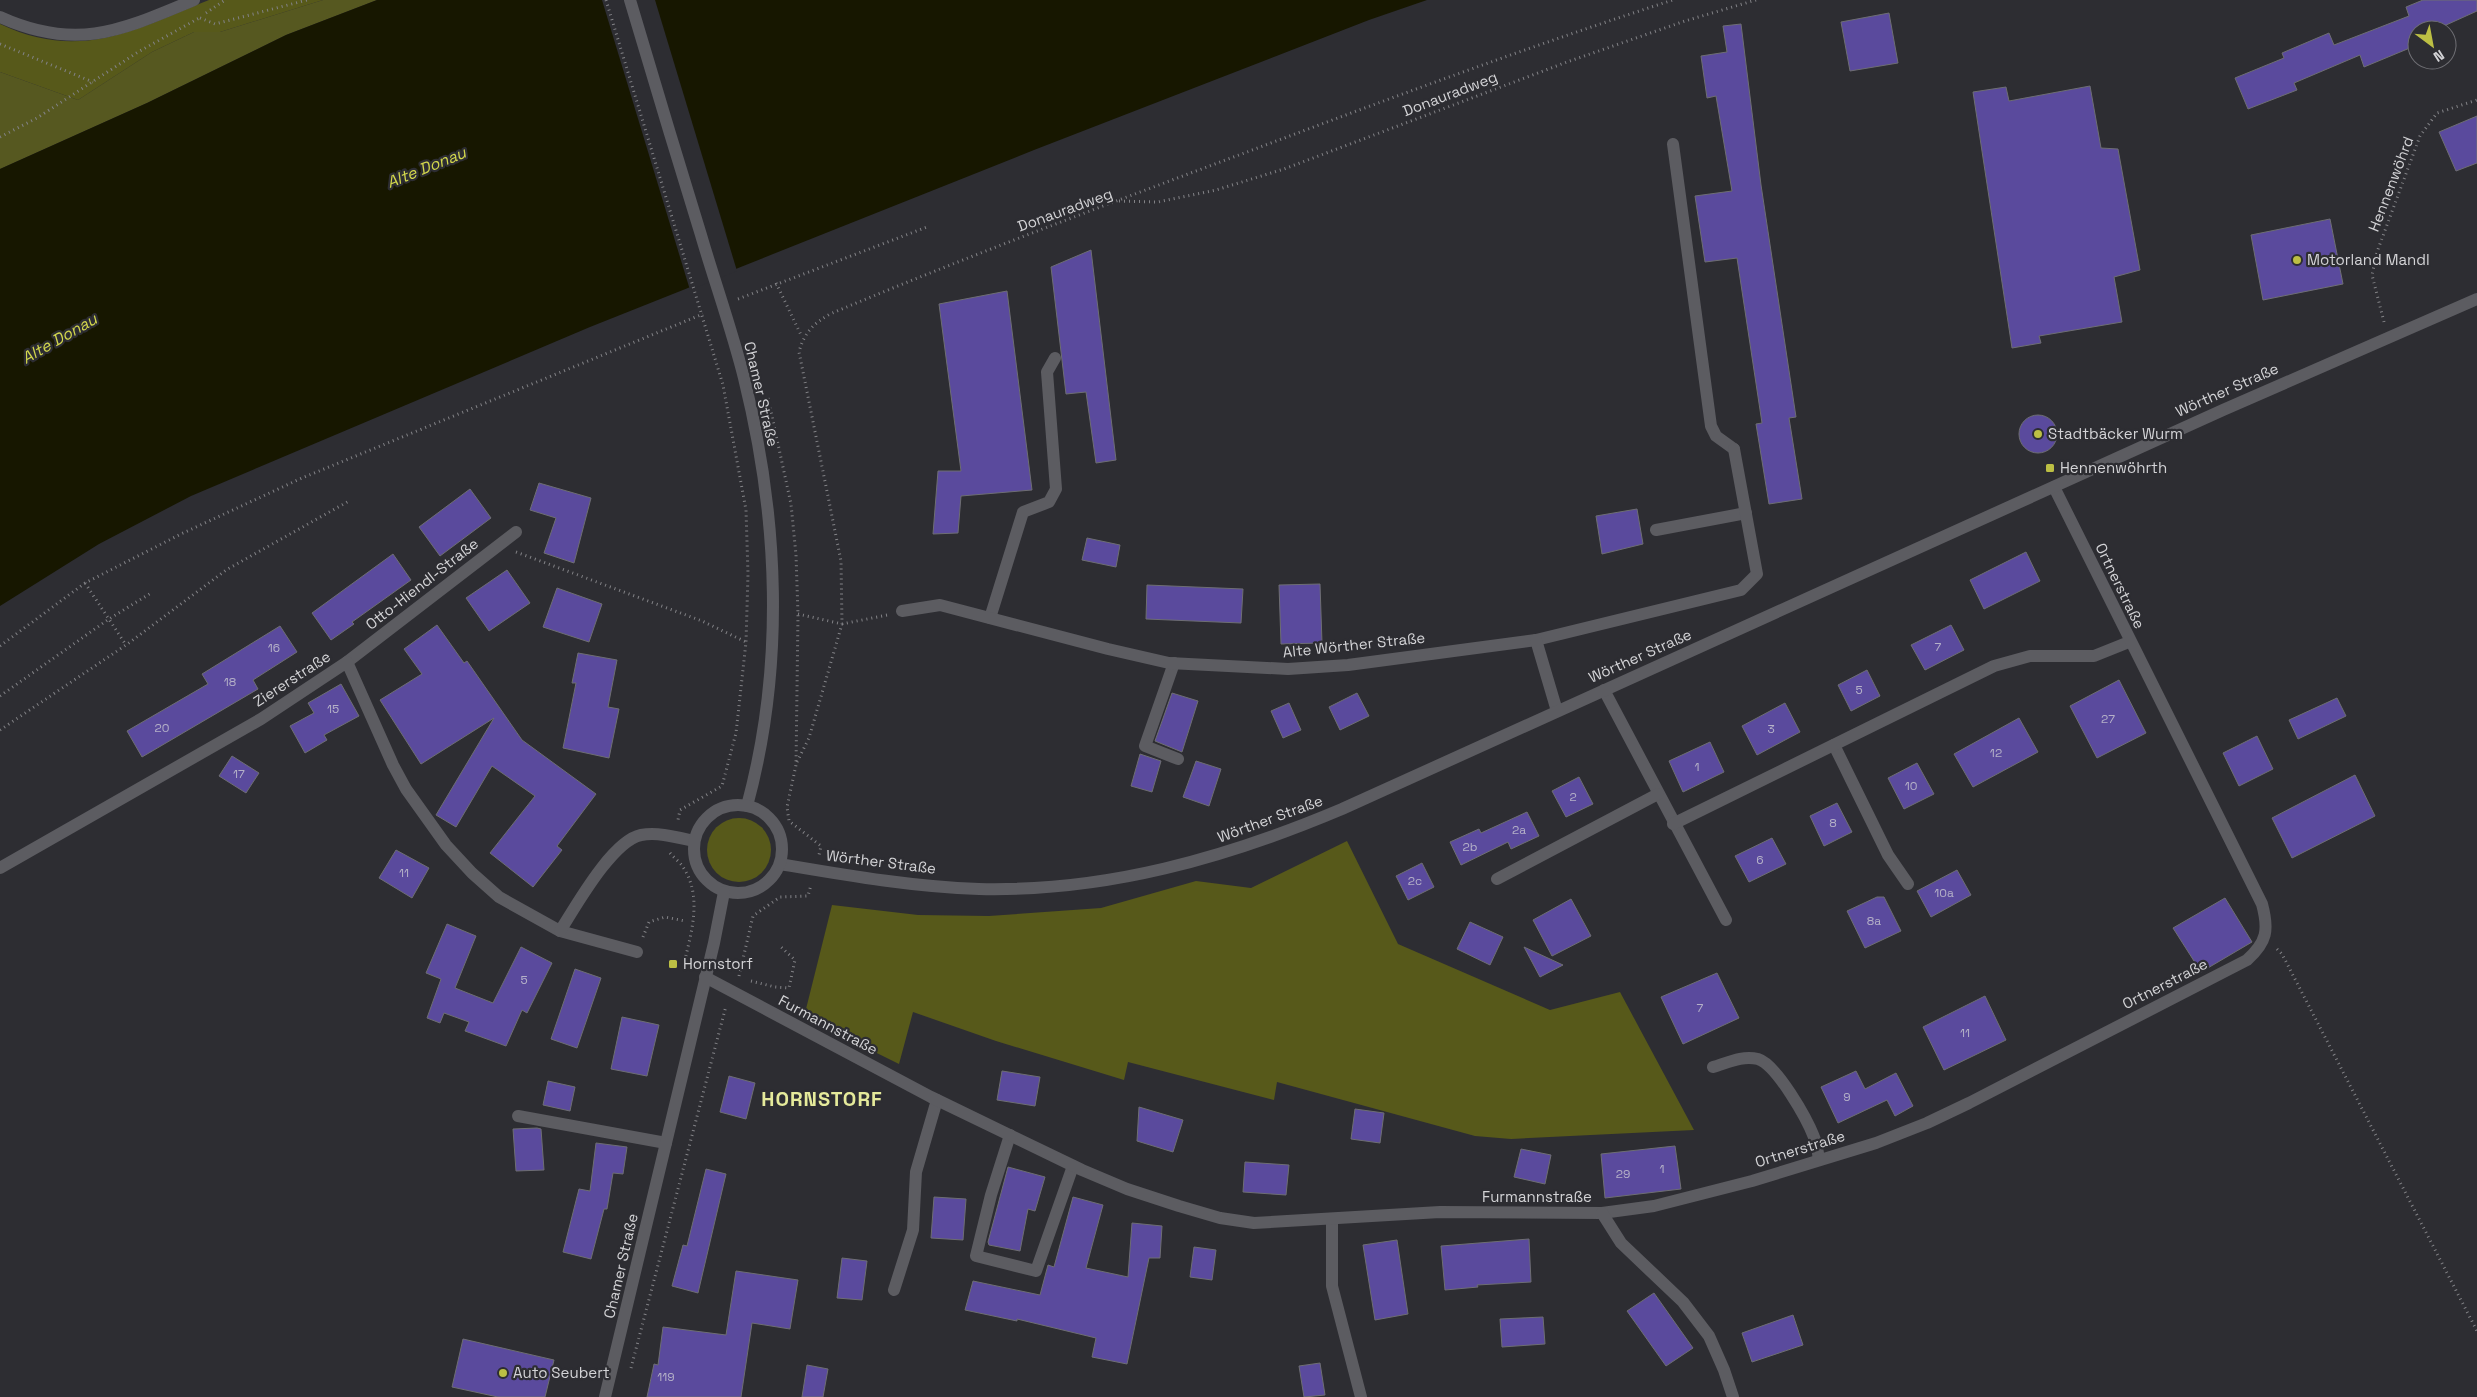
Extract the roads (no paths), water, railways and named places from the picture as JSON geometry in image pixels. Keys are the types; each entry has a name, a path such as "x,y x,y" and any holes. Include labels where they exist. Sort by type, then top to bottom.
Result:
{"street":[{"path":"0,17 37,32 62,36 88,36 137,24 194,0"},
{"name":"Chamer Straße","path":"630,0 744,379 769,522 774,582 773,658 760,759 747,806"},
{"name":"Alte Wörther Straße","path":"902,611 940,605 1108,649 1174,663 1288,669 1348,665 1536,640 1741,590 1756,574 1734,449 1716,436 1711,426 1673,144"},
{"name":"Wörther Straße","path":"780,864 977,889 1025,889 1127,878 1187,864 1292,830 2388,337 2477,299"},
{"path":"990,618 1023,512 1049,502 1056,489 1047,372 1055,358"},
{"name":"Ortnerstraße","path":"1602,1213 1654,1206 1752,1181 1876,1143 1927,1123 2247,960 2258,950 2265,938 2267,924 2262,904 2129,642 2054,487"},
{"path":"1656,530 1746,513"},
{"name":"Otto-Hiendl-Straße","path":"346,662 516,532"},
{"path":"1536,640 1557,711"},
{"path":"1673,824 1994,666 2030,656 2094,656 2129,642"},
{"name":"Ziererstraße","path":"0,868 261,719 346,662 393,766 406,789 446,845 472,873 499,896 560,931 637,952"},
{"path":"1174,663 1145,746 1178,759"},
{"path":"1604,690 1673,824 1726,920"},
{"path":"1834,745 1888,855 1908,884"},
{"path":"1497,879 1658,794"},
{"path":"733,805 747,806 761,812 773,822 781,842 780,864 773,876 763,886 751,892 738,894 724,892 712,886 703,877 693,854 694,841 699,828 708,816 719,809 733,805"},
{"path":"560,931 613,852 639,835 659,834 694,841"},
{"name":"Chamer Straße","path":"605,1397 714,943 724,892"},
{"name":"Furmannstraße","path":"705,977 730,992 937,1100 1073,1166 1127,1189 1220,1218 1254,1223 1440,1212 1602,1213 1621,1243 1683,1302 1709,1336 1724,1370 1733,1397"},
{"path":"1712,1068 1741,1058 1759,1059 1776,1074 1815,1139 1819,1160"},
{"path":"894,1290 914,1230 916,1172 937,1100"},
{"path":"518,1116 666,1143"},
{"path":"1010,1135 990,1195 976,1256 1036,1271 1073,1166"},
{"path":"1332,1219 1332,1286 1361,1397"}],"water":[{"name":"Alte Donau","path":"377,0 1427,0 1369,20 1034,150 590,327 191,496 99,544 0,606 0,169 147,103 286,35"}],"place":[{"name":"Motorland Mandl","path":"2297,260"},
{"name":"Stadtbäcker Wurm","path":"2038,434"},
{"name":"Hennenwöhrth","path":"2050,468"},
{"name":"Hornstorf","path":"673,964"},
{"name":"Auto Seubert","path":"503,1373"}],"district":[{"name":"HORNSTORF","path":"822,1099"}]}
